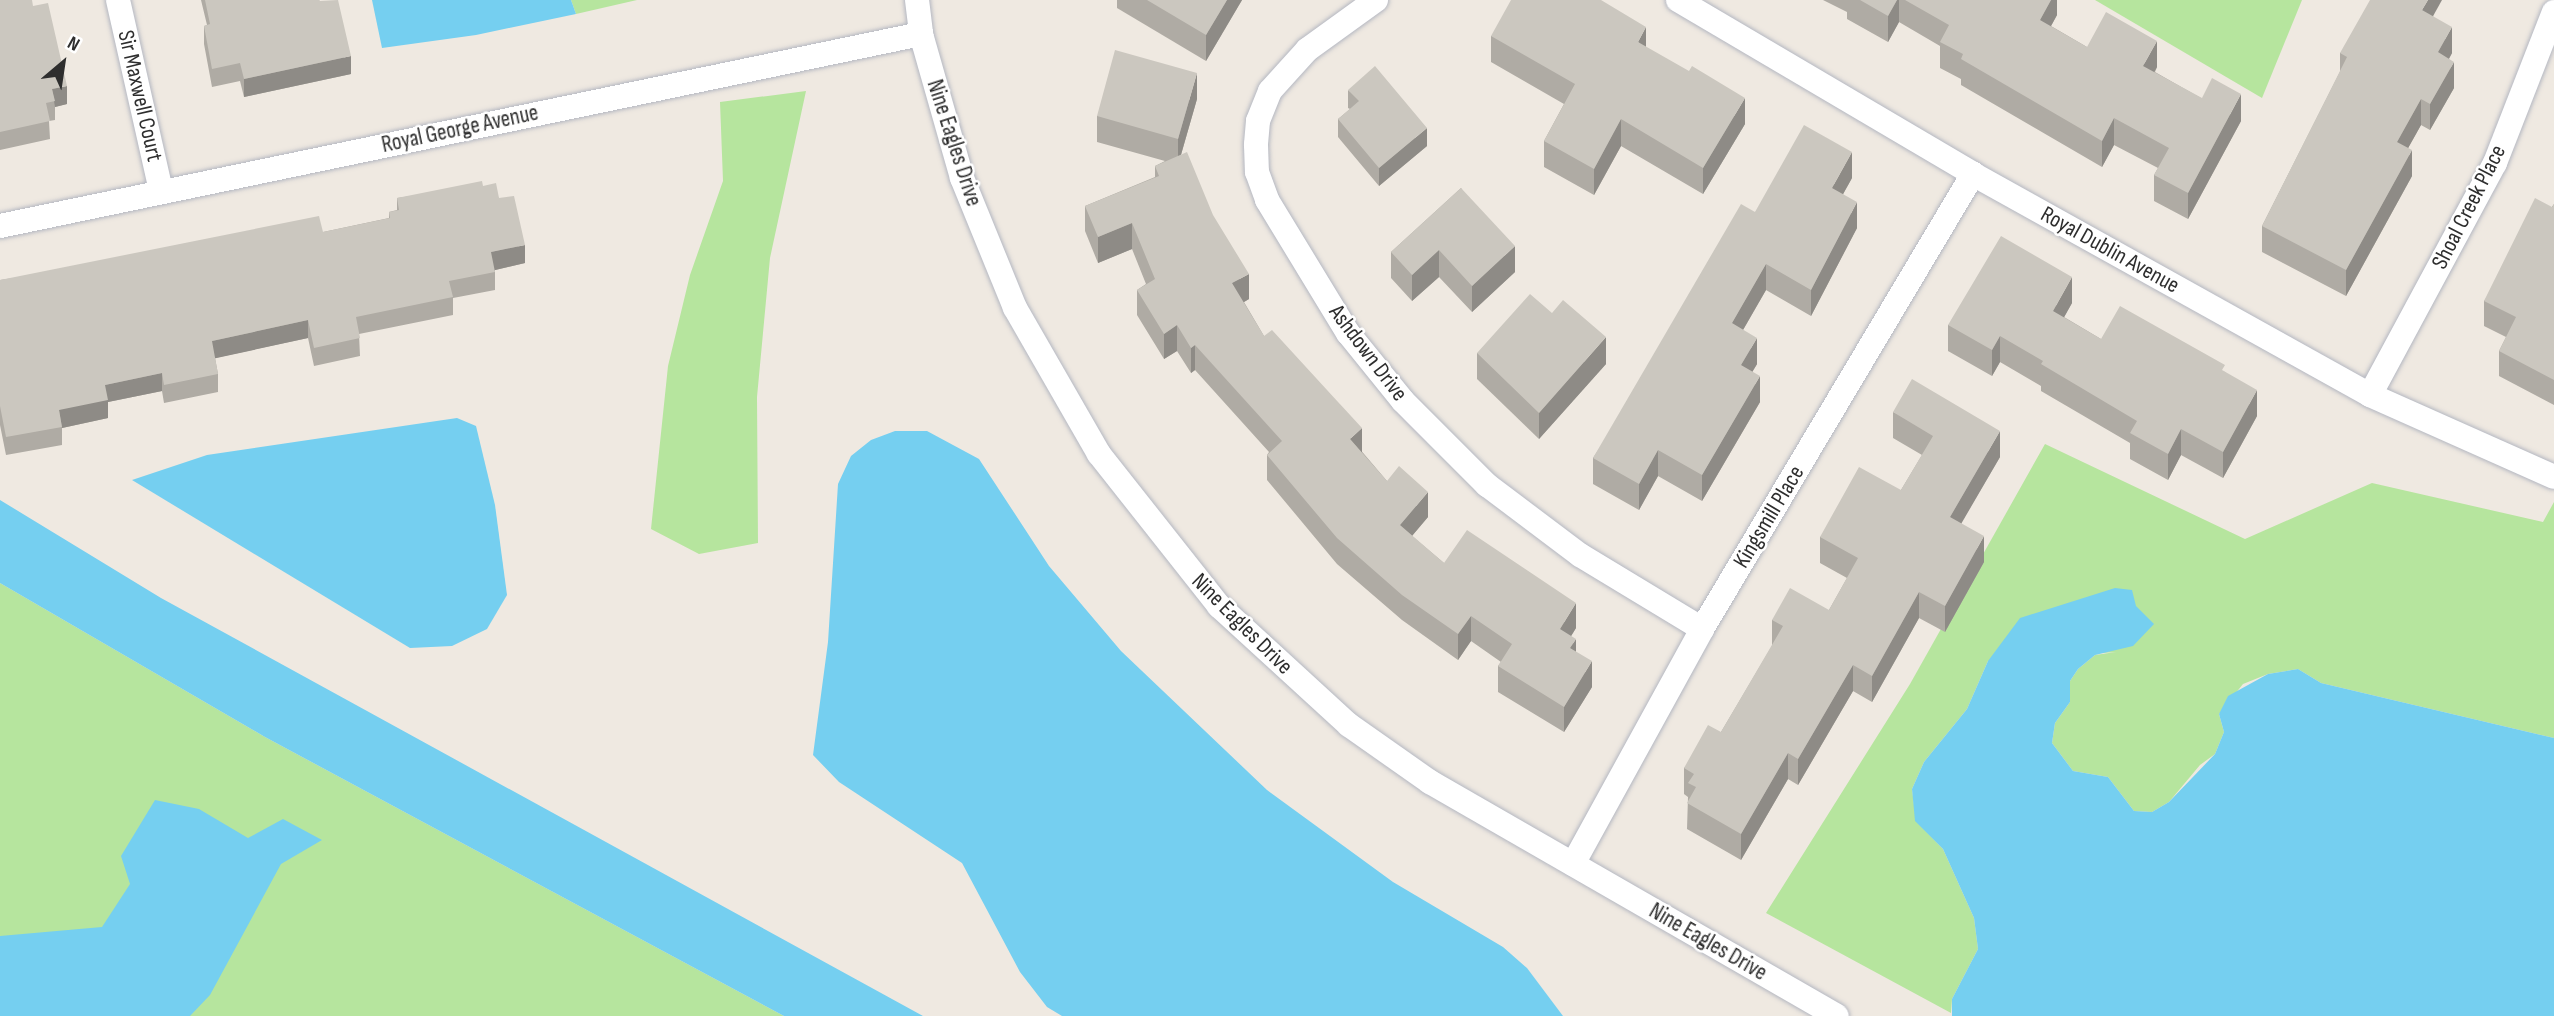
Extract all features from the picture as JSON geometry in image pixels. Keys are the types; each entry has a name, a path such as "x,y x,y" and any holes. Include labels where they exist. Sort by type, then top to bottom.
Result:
{"street":[{"name":"Sir Maxwell Court","path":"118,0 161,191"},
{"name":"Nine Eagles Drive","path":"917,0 921,34 962,178 1015,308 1091,442 1160,537 1219,606 1349,725 1430,782 1837,1016"},
{"name":"Ashdown Drive","path":"1376,0 1307,50 1270,91 1258,121 1256,145 1257,172 1267,200 1348,333 1403,401 1478,476 1580,555 1702,629"},
{"name":"Royal Dublin Avenue","path":"1678,0 1973,174 2370,395 2554,477"},
{"name":"Shoal Creek Place","path":"2370,395 2495,163 2554,12"},
{"name":"Royal George Avenue","path":"0,226 921,34"},
{"name":"Kingsmill Place","path":"1573,864 1702,629 1973,174"}],"green space":[{"path":"571,0 637,0 576,14"},
{"path":"2095,0 2302,0 2262,98"},
{"path":"806,91 770,258 757,397 758,543 699,554 651,529 668,366 690,275 723,181 720,102"},
{"path":"2045,444 2245,539 2372,483 2543,522 2554,502 2554,738 2321,683 2298,669 2268,674 2243,684 2219,714 2224,732 2215,754 2200,765 2169,802 2152,812 2134,811 2108,777 2073,771 2052,743 2055,723 2070,702 2070,681 2078,669 2095,655 2116,652 1988,661 1967,709 1924,762 1912,789 1916,821 1943,849 1974,918 1978,949 1952,999 1951,1013 1766,913 1910,684"},
{"path":"0,583 265,737 784,1016 0,1016"}],"water":[{"path":"372,0 571,0 576,14 476,35 382,48"},
{"path":"457,418 476,426 495,505 507,595 487,629 452,646 410,648 132,480 207,455"},
{"path":"895,431 927,431 979,459 1049,566 1121,651 1267,790 1393,882 1503,947 1527,968 1563,1016 1062,1016 1047,1007 1020,972 962,863 839,782 813,755 828,642 838,484 851,456 871,440"},
{"path":"0,500 161,598 923,1016 784,1016 265,737 0,583"},
{"path":"2115,588 2132,590 2136,606 2154,624 2133,646 2095,655 2078,669 2070,681 2070,702 2055,723 2052,743 2073,771 2108,777 2134,811 2152,812 2169,802 2215,754 2224,732 2219,714 2228,696 2268,674 2298,669 2321,683 2554,738 2554,1016 1952,1016 1952,999 1978,949 1974,918 1943,849 1915,821 1912,789 1924,762 1967,709 1988,661 2020,618"},
{"path":"155,800 199,809 248,838 283,819 322,840 281,864 210,995 190,1016 0,1016 0,936 102,927 130,884 121,856"}],"building":[{"path":"0,0 32,0 33,6 48,3 67,86 52,89 55,101 46,103 50,121 0,132"},
{"path":"205,0 338,0 351,56 244,79 240,63 212,69 204,26 210,24"},
{"path":"1147,0 1227,0 1206,35"},
{"path":"1511,0 1601,0 1646,27 1638,42 1689,71 1692,66 1745,98 1703,168 1621,119 1594,169 1544,141 1575,84 1491,36"},
{"path":"1860,0 1897,0 1888,16"},
{"path":"1905,0 2051,0 2040,20 2087,47 2106,12 2157,41 2143,66 2202,98 2212,78 2241,94 2188,193 2154,175 2169,148 2114,118 2102,141 1961,59 1963,54 1940,42 1949,25"},
{"path":"2370,0 2428,0 2422,10 2452,27 2438,52 2454,62 2430,104 2421,99 2397,142 2412,150 2346,270 2262,226 2347,57 2340,53"},
{"path":"1115,50 1197,73 1178,139 1097,116"},
{"path":"1375,66 1427,128 1379,168 1338,119 1359,101 1348,90"},
{"path":"1804,125 1852,152 1832,188 1857,202 1811,290 1766,264 1732,323 1757,338 1741,365 1760,376 1702,475 1658,450 1639,484 1593,458 1741,204 1755,212"},
{"path":"1187,152 1213,215 1249,274 1232,283 1264,336 1272,330 1362,428 1350,439 1387,481 1399,466 1428,492 1400,525 1444,563 1467,530 1576,603 1560,629 1576,639 1570,648 1592,661 1564,707 1498,666 1512,644 1471,616 1458,634 1402,595 1337,538 1267,455 1282,441 1195,345 1191,348 1177,325 1164,334 1137,290 1155,279 1132,223 1098,237 1085,206 1159,176 1155,166"},
{"path":"482,181 483,186 496,183 499,198 514,196 525,245 491,252 495,272 449,281 453,297 356,317 360,338 314,348 308,320 212,341 218,374 164,385 162,373 105,385 108,400 59,410 62,427 6,437 0,406 0,280 319,216 323,232 390,218 389,212 399,210 397,198"},
{"path":"1461,188 1515,246 1472,286 1439,250 1412,275 1391,252"},
{"path":"2535,198 2552,207 2554,204 2554,380 2499,351 2516,317 2484,301"},
{"path":"2001,236 2072,277 2053,311 2101,339 2120,306 2225,365 2222,370 2257,390 2223,452 2181,429 2168,454 2130,433 2137,421 2041,364 2043,361 2000,336 1992,350 1948,325"},
{"path":"1530,294 1552,313 1563,300 1606,337 1539,413 1477,353"},
{"path":"1912,379 2000,431 1950,517 1984,536 1945,606 1919,592 1872,676 1853,665 1798,759 1788,753 1741,834 1687,803 1696,787 1688,783 1694,774 1684,768 1708,725 1721,732 1783,626 1772,620 1790,588 1829,610 1858,558 1820,537 1859,467 1901,490 1933,436 1893,412"}]}
